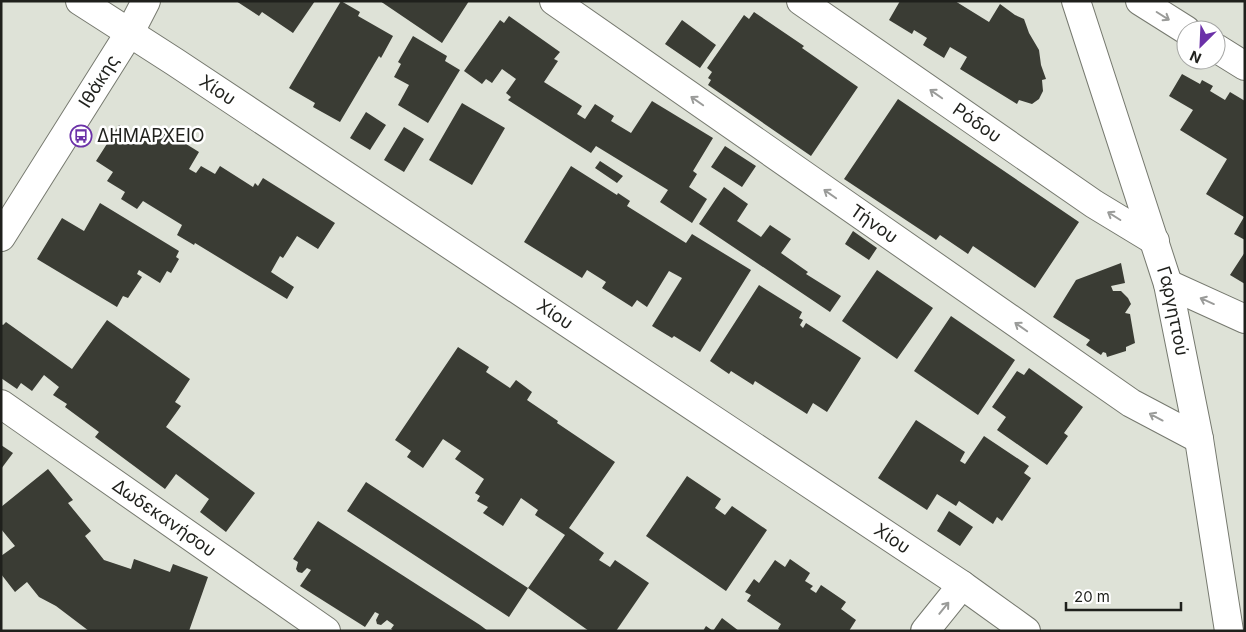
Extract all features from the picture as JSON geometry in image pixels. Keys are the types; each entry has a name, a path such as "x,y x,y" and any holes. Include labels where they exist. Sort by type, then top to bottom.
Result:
{"street":[{"name":"Χίου","path":"80,1 130,32 962,585 1026,631"},
{"name":"Ιθάκης","path":"2,232 130,32 146,1"},
{"name":"Τήνου","path":"554,1 1131,404 1199,439"},
{"name":"Ρόδου","path":"801,1 1094,204 1155,241"},
{"name":"Γαργηττού","path":"1076,1 1168,284 1199,439 1229,631"},
{"path":"1140,1 1176,24"},
{"path":"1226,54 1245,66"},
{"path":"1168,284 1245,319"},
{"name":"Δωδεκανήσου","path":"1,404 326,631"},
{"path":"925,631 962,585"}],"building":[{"path":"236,1 315,1 293,33 262,12 259,16"},
{"path":"341,1 360,12 358,16 393,36 340,122 313,107 315,103 289,88"},
{"path":"380,1 469,1 442,43"},
{"path":"900,1 955,1 989,22 1000,4 1024,19 1029,33 1039,50 1041,65 1046,79 1042,80 1043,91 1039,99 1032,104 1019,100 1017,104 960,69 967,57 950,47 944,58 923,45 927,38 914,30 912,34 889,20"},
{"path":"754,12 804,46 802,48 858,87 811,156 708,85 711,80 708,78 712,72 707,68 744,15 749,19"},
{"path":"509,16 560,52 554,59 558,61 544,82 582,106 577,114 585,119 595,104 614,116 611,121 631,133 652,101 713,138 693,171 697,174 689,187 707,199 692,223 660,202 668,190 596,146 591,153 508,100 511,97 506,93 516,79 502,69 492,83 486,79 482,84 464,71 500,20 504,23"},
{"path":"682,20 716,45 700,68 665,44"},
{"path":"413,36 447,56 445,61 460,70 428,123 398,105 409,85 394,77 401,64 398,62"},
{"path":"1182,74 1200,84 1202,80 1213,86 1210,91 1225,100 1230,92 1245,101 1245,240 1234,234 1244,217 1206,194 1227,159 1180,130 1193,110 1169,96"},
{"path":"898,99 1079,222 1035,288 973,246 968,254 940,235 936,240 844,179"},
{"path":"462,103 505,128 472,185 429,160"},
{"path":"366,112 386,125 370,150 350,138"},
{"path":"119,125 152,145 162,129 199,152 189,169 196,173 201,166 215,174 220,166 253,187 255,183 258,186 263,178 335,223 318,249 297,236 283,258 280,256 271,272 294,287 287,299 195,243 194,245 177,235 182,225 143,201 137,209 121,199 125,192 107,181 113,172 96,161"},
{"path":"404,127 424,139 404,172 384,160"},
{"path":"725,146 756,166 742,187 711,167"},
{"path":"600,161 623,176 617,183 595,168"},
{"path":"571,166 630,201 627,206 686,243 692,234 751,270 700,352 674,336 672,338 652,326 682,278 669,271 647,307 637,300 632,307 602,288 606,282 587,270 582,278 524,242"},
{"path":"724,187 748,204 737,221 761,237 770,225 791,239 781,253 808,272 806,274 841,296 830,312 699,224"},
{"path":"100,203 179,251 176,257 179,259 171,273 167,271 160,283 139,270 137,274 142,277 128,298 123,296 117,307 37,259 62,218 84,231"},
{"path":"853,231 877,248 869,260 845,244"},
{"path":"1245,252 1245,284 1230,275"},
{"path":"1121,263 1125,283 1111,286 1113,291 1121,291 1131,304 1125,313 1130,314 1135,343 1126,347 1126,351 1107,357 1106,353 1103,352 1101,355 1086,345 1090,340 1053,317 1076,280"},
{"path":"877,270 933,308 897,359 842,321"},
{"path":"759,285 802,312 799,318 803,320 800,325 803,328 806,323 861,358 827,412 813,403 807,414 755,381 753,385 731,371 729,374 710,361"},
{"path":"951,316 1015,360 978,415 914,371"},
{"path":"107,320 190,379 175,402 181,406 166,427 255,493 226,532 200,512 209,499 176,474 165,489 95,437 99,432 65,407 67,404 53,395 59,387 44,375 32,391 21,383 17,389 1,378 1,324 3,325 6,322 72,369"},
{"path":"458,347 489,367 486,372 510,388 516,380 532,392 527,400 558,421 557,423 615,462 569,528 604,553 599,560 610,567 615,560 649,583 616,631 589,631 528,588 565,535 535,515 538,510 521,498 503,526 483,513 488,507 477,501 480,496 475,493 484,479 455,459 461,451 443,439 423,468 407,457 411,451 395,440"},
{"path":"1029,368 1083,407 1064,433 1068,436 1047,465 997,430 1006,417 992,407 1017,371 1024,375"},
{"path":"916,420 965,452 960,461 965,464 984,436 1029,466 1024,473 1031,478 1002,521 997,517 993,524 959,501 956,506 937,494 927,510 878,478"},
{"path":"1,445 13,453 1,469"},
{"path":"48,469 73,500 68,503 91,531 85,536 104,560 131,569 134,559 170,572 173,564 208,577 189,631 89,631 56,606 39,597 27,582 15,592 1,574 1,556 15,546 1,529 1,507"},
{"path":"687,476 721,499 715,508 725,515 732,506 767,530 726,591 646,536"},
{"path":"366,482 528,588 509,617 347,511"},
{"path":"949,511 973,527 960,546 937,531"},
{"path":"318,521 488,631 394,631 391,629 394,625 387,620 381,625 377,624 376,620 379,614 375,612 365,627 300,586 311,570 307,568 302,573 298,572 296,569 298,562 293,559"},
{"path":"790,559 810,573 805,581 813,586 810,589 816,593 821,585 846,602 841,609 856,620 849,631 781,631 778,629 781,624 747,601 751,595 745,592 754,579 759,583 775,560 785,567"},
{"path":"722,618 739,631 713,631"},
{"path":"706,626 713,631 703,631"}],"place":[{"name":"ΔΗΜΑΡΧΕΙΟ","path":"81,136"}]}
